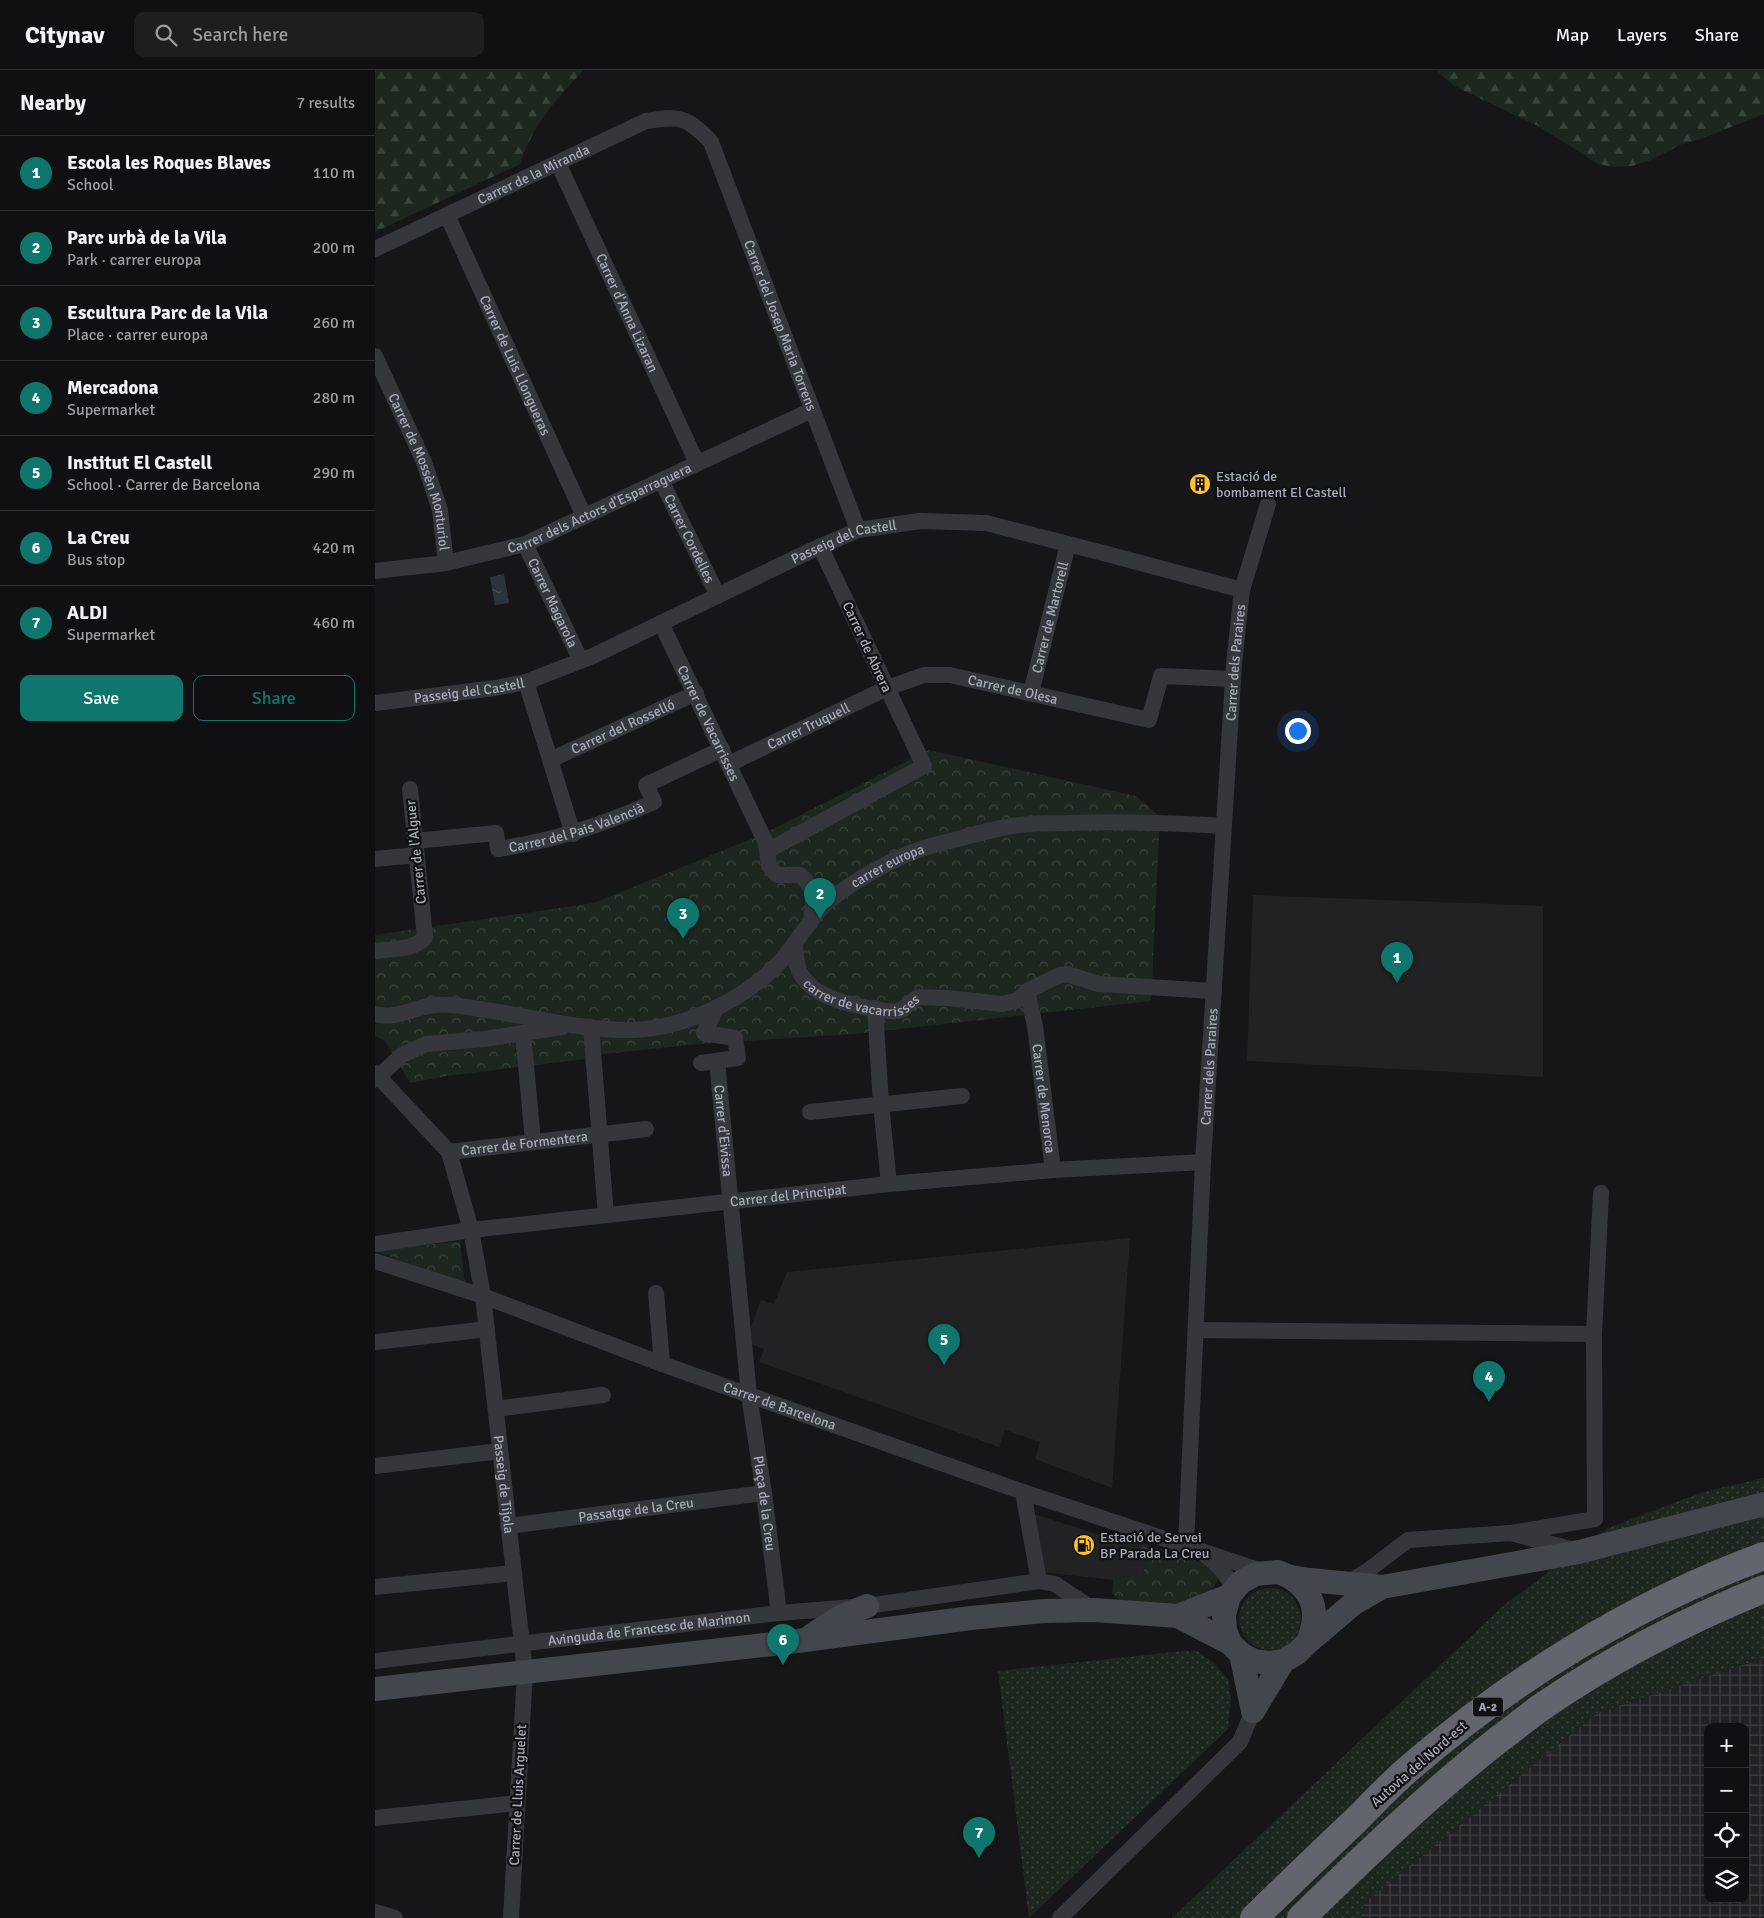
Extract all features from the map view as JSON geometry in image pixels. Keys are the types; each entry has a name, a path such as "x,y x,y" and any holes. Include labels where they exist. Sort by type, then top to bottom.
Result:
{"highway":[{"name":"Autovia del Nord-est","path":"1254,1918 1406,1772 1465,1724 1523,1681 1573,1648 1622,1620 1697,1583 1764,1556"},
{"name":"A-2","path":"1301,1918 1420,1804 1539,1709 1585,1679 1665,1632 1707,1612 1764,1589"}],"main road":[{"path":"1290,1577 1382,1587 1579,1552 1764,1504"},
{"path":"1179,1616 1231,1592 1248,1577 1265,1572 1278,1572 1290,1577 1306,1589 1314,1608 1315,1620 1308,1642"},
{"path":"1179,1616 1254,1661 1269,1663 1283,1660 1297,1653 1354,1603 1382,1587"},
{"path":"1231,1592 1224,1615 1225,1630 1236,1649 1253,1711"},
{"path":"806,1640 840,1617 867,1606"},
{"name":"Avinguda de Francesc de Marimon","path":"375,1689 806,1640 971,1618 1044,1611 1094,1610 1179,1616"},
{"path":"1253,1711 1283,1660"}],"street":[{"name":"Carrer de la Miranda","path":"375,249 646,121 671,117 695,125"},
{"name":"Carrer del Josep Maria Torrens","path":"695,125 711,142 858,530"},
{"name":"Carrer d'Anna Lizaran","path":"558,163 697,463"},
{"name":"Carrer de Luis Llongueras","path":"447,215 584,516"},
{"name":"Carrer de Mossèn Monturiol","path":"375,356 424,462 440,510 446,563"},
{"name":"Carrer dels Actors d'Esparraguera","path":"375,570 446,563 525,544 812,410"},
{"name":"Carrer Cordelles","path":"661,480 718,596"},
{"path":"1242,590 1268,504"},
{"name":"Passeig del Castell","path":"375,703 495,688 526,682 581,661 858,530 921,521 986,524 1242,590"},
{"name":"Carrer Magarola","path":"525,544 581,661"},
{"name":"Carrer de Martorell","path":"1031,693 1068,544"},
{"name":"Carrer de Abrera","path":"768,859 924,766 821,546"},
{"name":"Carrer dels Paraires","path":"1186,1545 1203,1162 1233,679 1242,590"},
{"name":"Carrer de Vacarrisses","path":"661,623 766,842 768,859"},
{"name":"Carrer de Olesa","path":"887,688 924,675 950,675 1149,720 1161,676 1233,679"},
{"path":"526,682 573,834"},
{"name":"Carrer Truquell","path":"729,764 887,688"},
{"name":"Carrer del Rosselló","path":"550,760 695,693"},
{"name":"Carrer del Pais Valencià","path":"416,848 496,834 498,849 536,843 573,834 654,802 647,786 722,749"},
{"name":"Carrer de l'Alguer","path":"375,951 413,945 422,941 425,937 410,789"},
{"name":"carrer europa","path":"571,1025 635,1030 659,1026 695,1016 717,1007 751,988 776,966 795,946 829,900 864,877 906,855 935,845 1012,826 1090,822 1139,822 1224,826"},
{"path":"375,860 416,848"},
{"path":"768,859 777,875 800,875 809,882 813,890 811,922"},
{"name":"carrer de vacarrisses","path":"795,946 800,974 810,985 829,997 896,1011 907,1007 910,1002 919,997 1003,1004 1018,1000 1027,992 1060,975 1067,974 1099,984 1214,990"},
{"name":"Carrer de Menorca","path":"1027,992 1035,1026 1053,1170"},
{"path":"375,1014 381,1016 397,1015 413,1009 449,1005 571,1025"},
{"name":"Carrer d'Eivissa","path":"717,1007 704,1033 735,1038 738,1058 709,1062 731,1201 749,1395"},
{"path":"875,1008 881,1104 889,1184"},
{"path":"449,1152 376,1077 402,1055 426,1044 485,1039 571,1025"},
{"path":"591,1027 599,1134"},
{"path":"523,1033 533,1141"},
{"path":"811,1112 962,1096"},
{"name":"Carrer de Formentera","path":"449,1152 646,1129"},
{"name":"Carrer de Formentera","path":"599,1134 606,1215"},
{"name":"Passeig de Tijola","path":"449,1152 471,1230 483,1296 525,1672"},
{"name":"Carrer del Principat","path":"375,1244 471,1230 889,1184 1053,1170 1203,1162"},
{"path":"1347,1583 1367,1572 1408,1540 1511,1533 1595,1519 1594,1334 1601,1193"},
{"name":"Carrer de Barcelona","path":"375,1262 483,1296 662,1364 1023,1492 1265,1572"},
{"path":"656,1294 662,1364"},
{"path":"375,1342 487,1329"},
{"path":"1197,1330 1594,1334"},
{"path":"496,1410 603,1395"},
{"name":"Plaça de la Creu","path":"749,1395 779,1612"},
{"path":"375,1466 500,1451"},
{"path":"1023,1492 1039,1581"},
{"name":"Passatge de la Creu","path":"508,1526 764,1493"},
{"path":"1511,1533 1579,1552"},
{"name":"Carrer de Barcelona","path":"1186,1545 1217,1563 1231,1592"},
{"path":"375,1587 514,1573"},
{"name":"Avinguda de Francesc de Marimon","path":"375,1661 779,1612 867,1606 1039,1581 1055,1584 1094,1610"},
{"name":"Carrer de Lluis Arguelet","path":"511,1918 525,1672"},
{"path":"1060,1918 1240,1742 1253,1711"},
{"path":"375,1818 517,1803"},
{"path":"375,1912 395,1918"}],"shaded area":[{"path":"1253,895 1543,906 1543,1077 1247,1061"},
{"path":"1130,1238 1112,1488 1035,1459 1040,1442 1005,1430 999,1447 759,1362 764,1349 745,1342 761,1300 774,1304 787,1272"},
{"name":"Estació de Servei BP Parada La Creu","path":"1034,1514 1138,1547 1148,1558 1143,1573 1113,1580 1042,1572"},
{"path":"1764,1658 1764,1918 1360,1918 1364,1903 1597,1713"}],"green space":[{"path":"375,70 584,70 546,113 531,138 520,164 375,232"},
{"path":"1436,70 1764,70 1764,114 1698,140 1682,144 1651,160 1632,166 1614,167 1598,164 1538,126 1454,86"},
{"path":"929,750 1136,796 1160,817 1151,1001 854,1034 699,1044 604,1054 594,1058 447,1076 410,1083 385,1041 375,1036 375,935 594,903 761,835"},
{"path":"460,1241 465,1284 375,1251"},
{"path":"1764,1478 1764,1658 1597,1713 1364,1903 1360,1918 1172,1918 1504,1605 1608,1528 1703,1492"},
{"path":"1126,1538 1188,1557 1216,1570 1218,1579 1212,1591 1194,1602 1171,1605 1122,1602 1112,1593 1113,1580 1143,1573 1148,1558 1138,1547 1124,1543"},
{"path":"1264,1588 1276,1588 1292,1597 1299,1607 1301,1619 1299,1631 1292,1641 1276,1650 1264,1650 1253,1645 1244,1636 1239,1625 1239,1613 1244,1602 1253,1593"},
{"path":"1197,1651 1213,1662 1228,1679 1231,1699 1228,1729 1029,1918 998,1671"}],"water":[{"path":"504,574 509,603 495,605 490,577"}],"place":[{"name":"Estació de bombament El Castell","path":"1200,484"},
{"name":"Parc urbà de la Vila","path":"820,919"},
{"name":"Escultura Parc de la Vila","path":"683,939"},
{"name":"Escola les Roques Blaves","path":"1397,983"},
{"name":"Institut El Castell","path":"944,1365"},
{"name":"Mercadona","path":"1489,1402"},
{"name":"Estació de Servei BP Parada La Creu","path":"1084,1545"},
{"name":"La Creu","path":"783,1665"},
{"name":"ALDI","path":"979,1858"}]}
